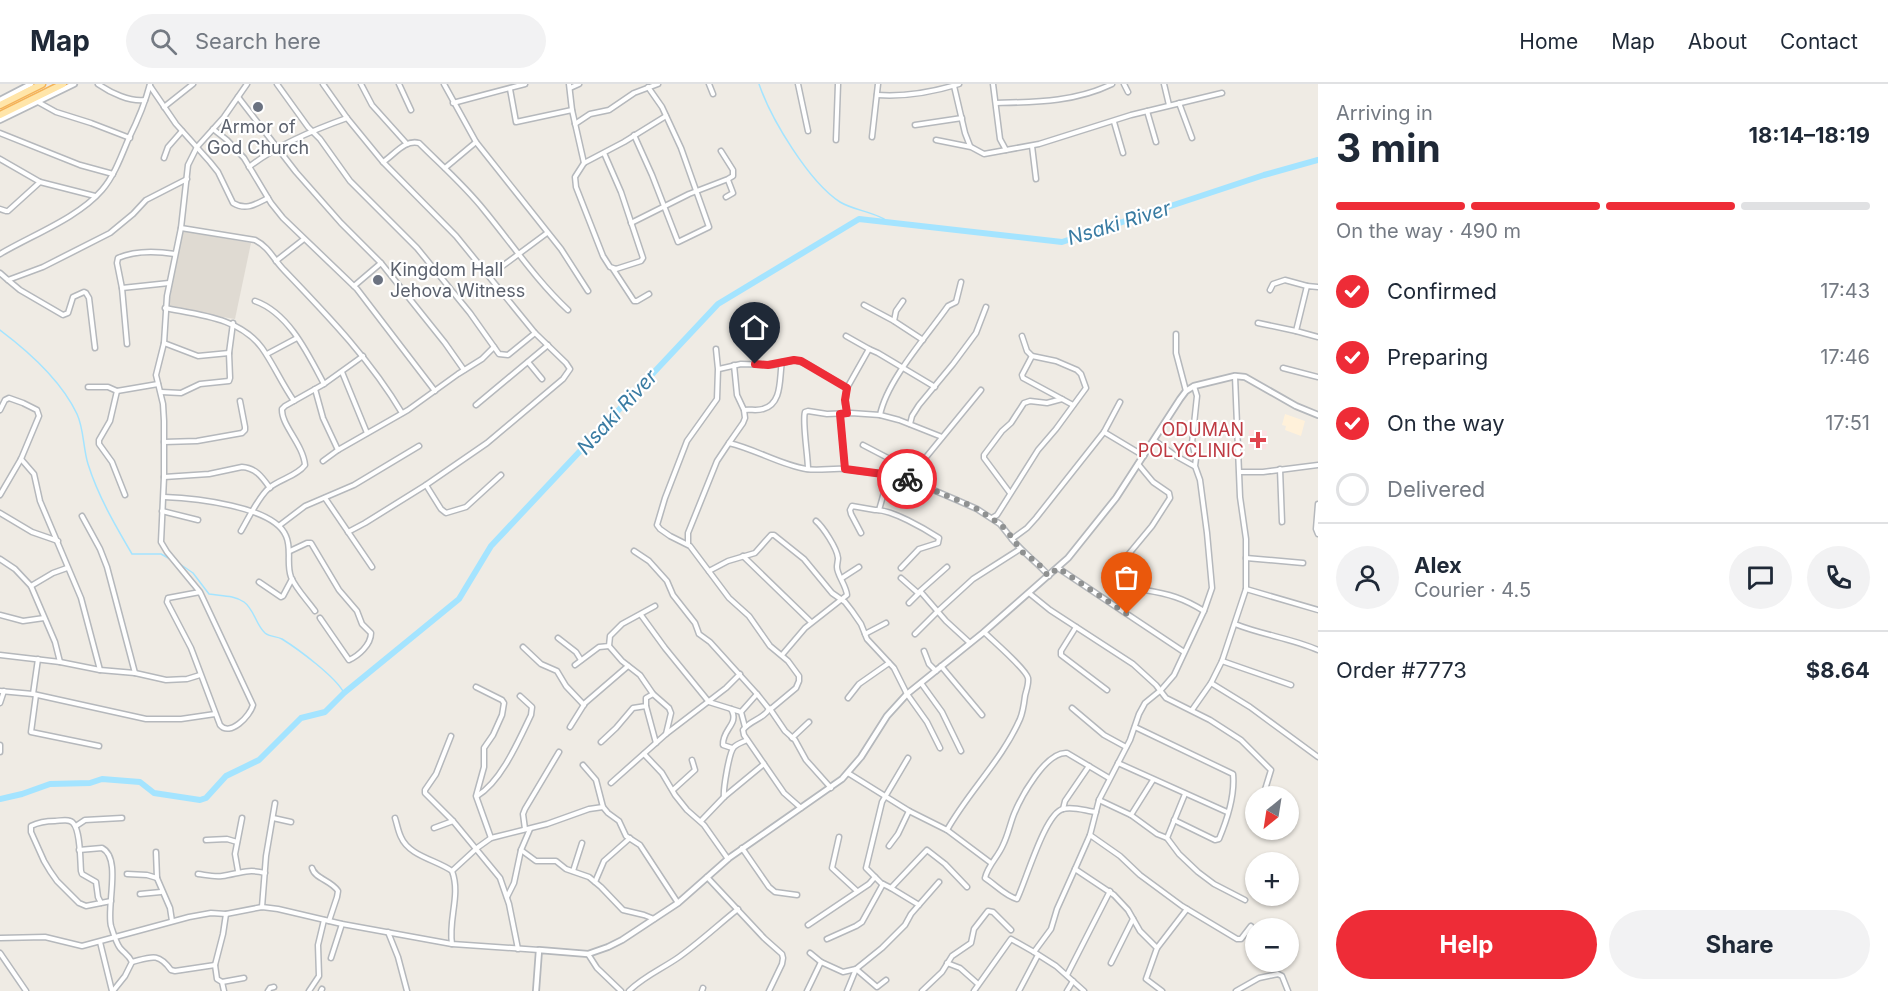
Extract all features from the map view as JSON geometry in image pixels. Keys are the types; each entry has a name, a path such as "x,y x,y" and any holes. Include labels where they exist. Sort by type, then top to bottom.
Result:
{"main road":[{"path":"0,105 42,84"},
{"path":"0,115 63,84"}],"street":[{"path":"0,100 31,84"},
{"path":"0,120 74,84"},
{"path":"98,84 107,90 136,101 146,100"},
{"path":"164,107 194,84"},
{"path":"277,84 312,131 321,139 350,181 417,248 470,312 499,354 508,355 535,333"},
{"path":"323,84 346,118 383,162 456,236 535,333 569,366 567,375 487,443 426,485 348,532"},
{"path":"361,84 372,105 407,144"},
{"path":"399,84 411,110"},
{"path":"444,84 476,142 561,249 588,291"},
{"path":"453,103 525,84"},
{"path":"579,84 569,86 584,163"},
{"path":"575,124 586,116 609,110 634,93 658,84"},
{"path":"709,84 713,94"},
{"path":"798,84 808,131"},
{"path":"836,140 837,84"},
{"path":"872,137 878,84"},
{"path":"993,84 1000,139 1006,150"},
{"path":"996,103 1065,100 1112,84"},
{"path":"1124,84 1128,92"},
{"path":"1164,84 1169,105"},
{"path":"0,254 81,208 103,189 113,174 130,138 150,85"},
{"path":"150,85 164,107 218,172 233,203 247,207 268,198"},
{"path":"200,592 166,600 191,648 221,727 230,729 249,714 253,705 200,592 171,558 161,542 164,497 163,404 156,371 164,343 165,308 181,228 188,165 197,147 238,97 245,85"},
{"path":"877,95 895,96 956,85 962,118 971,147"},
{"path":"634,135 678,242 709,228 681,148 666,116 648,87"},
{"path":"510,89 516,122 572,110"},
{"path":"936,140 971,147 984,154 1032,146 1147,111 1222,93"},
{"path":"238,97 296,172 341,223 381,262 446,343 464,370"},
{"path":"38,102 56,112 130,138"},
{"path":"1179,103 1192,138"},
{"path":"1147,111 1156,142"},
{"path":"649,294 634,301 603,256 574,182 576,174 584,163 666,116"},
{"path":"249,167 266,154 312,131 346,118"},
{"path":"915,125 962,118"},
{"path":"1114,122 1123,153"},
{"path":"213,129 235,148 283,218 354,286 435,391"},
{"path":"164,158 168,147 183,131"},
{"path":"0,133 80,165 113,174"},
{"path":"445,168 476,142"},
{"path":"383,162 407,144 419,143 484,210 519,256 568,310"},
{"path":"1032,146 1036,178"},
{"path":"631,223 733,176 733,170 721,152"},
{"path":"604,153 621,192 643,259 613,268"},
{"path":"0,159 40,182 95,196"},
{"path":"8,280 43,267 110,233 146,200 187,179"},
{"path":"726,198 733,193 728,179"},
{"path":"0,209 6,212 40,182"},
{"path":"181,228 255,240 267,248 276,261 319,304 363,356 402,413"},
{"path":"489,276 519,256 547,233"},
{"path":"276,261 304,239"},
{"path":"127,344 118,258 132,253 151,251 175,254"},
{"path":"354,286 381,262"},
{"path":"0,273 20,290 63,315 68,313 73,297 86,293 89,298 95,348"},
{"path":"1270,290 1273,284 1282,280 1318,287"},
{"path":"880,415 884,399 903,368 948,306 956,302 961,282"},
{"path":"122,288 169,283"},
{"path":"1296,331 1307,286"},
{"path":"255,301 276,313 297,339 324,384"},
{"path":"894,321 896,311 903,301"},
{"path":"864,305 923,340"},
{"path":"910,424 914,411 976,333 986,306"},
{"path":"165,308 233,323 254,338 267,354 294,401"},
{"path":"161,392 181,393 200,384 228,381 233,323"},
{"path":"1258,323 1318,337"},
{"path":"1176,334 1176,353 1186,391"},
{"path":"846,336 935,387"},
{"path":"992,518 998,515 1038,450 1086,388 1080,372 1062,363 1032,356 1027,351 1022,336"},
{"path":"267,354 297,339"},
{"path":"164,343 198,356 229,353"},
{"path":"476,405 548,345"},
{"path":"323,461 435,391 485,357 494,347"},
{"path":"847,413 845,400 847,388 869,349"},
{"path":"716,350 717,399 687,441 657,526 670,536 688,544 733,602 749,616 770,646 782,655 799,676 794,690 766,714 745,727"},
{"path":"241,531 270,488 305,465 300,447 281,412 285,406 324,384 363,356"},
{"path":"1032,356 1022,377 1073,405"},
{"path":"718,369 734,365 768,365 794,360 801,361 847,388"},
{"path":"528,362 542,379"},
{"path":"744,410 763,410 775,401 782,362"},
{"path":"688,544 688,533 717,461 744,421 744,410 737,395 734,365"},
{"path":"1283,368 1318,377"},
{"path":"342,372 367,434"},
{"path":"1192,710 1211,683 1222,662 1246,589 1235,376"},
{"path":"0,938 45,937 82,946 172,921 211,913 226,914 262,907 452,944 588,954 608,947 678,903 742,848 831,788 848,773 861,757 886,716 907,694 984,632 1058,568 1077,548 1116,498 1186,391 1194,386 1235,376 1245,377 1296,406 1318,415"},
{"path":"88,387 108,387 117,391 158,384"},
{"path":"1194,386 1197,396 1192,441 1196,458 1195,466"},
{"path":"315,389 323,418 338,450"},
{"path":"911,480 918,467 981,390"},
{"path":"117,391 111,421 99,440 99,444 112,462 125,495"},
{"path":"0,410 5,400 9,398 39,413 21,459 0,495"},
{"path":"1010,493 984,455 1011,423 1024,403 1030,401 1047,404 1062,399"},
{"path":"164,442 197,441 242,433 245,427 240,401"},
{"path":"1012,539 1036,518 1104,432 1120,402"},
{"path":"807,469 805,412 880,415 942,437"},
{"path":"840,414 845,469"},
{"path":"1104,432 1144,456"},
{"path":"1019,991 1036,954 1051,929 1057,909 1090,835 1099,800 1145,703 1174,675 1204,611 1212,588 1200,480 1195,466 1154,440"},
{"path":"729,443 753,449 807,469 845,469 911,480 974,507 992,518 1004,527 1020,549 1037,562 1048,576"},
{"path":"863,445 888,458 890,475 879,510"},
{"path":"280,525 305,506 354,485 419,446"},
{"path":"21,459 34,474 40,501 81,598 100,670"},
{"path":"1118,567 1152,526 1170,498 1169,493 1153,482 1138,464"},
{"path":"1240,472 1263,472 1318,465"},
{"path":"164,477 209,474 249,467 261,475 270,488"},
{"path":"1280,469 1282,522"},
{"path":"426,485 441,510 446,513 466,507 501,475"},
{"path":"164,497 233,505 280,525 286,535 290,551 292,579 315,611"},
{"path":"326,498 372,567"},
{"path":"1318,504 1316,529 1318,534"},
{"path":"861,533 851,514 850,508 854,506 894,514 940,539 938,543 919,549 901,567"},
{"path":"162,511 198,520"},
{"path":"0,513 40,536 58,541"},
{"path":"81,516 100,549 107,567 135,673"},
{"path":"782,655 811,622 846,597 847,591 837,568 837,555 825,530 816,521"},
{"path":"709,571 723,563 756,552 769,536 774,535 804,559 832,593 852,611 870,643 889,663 927,722 940,748"},
{"path":"290,551 311,543 339,590 357,610 362,624 371,633 370,641 349,660 320,618"},
{"path":"915,634 973,579 1020,549"},
{"path":"634,551 649,561 667,581 673,594 695,623 699,634 711,642 740,674 770,709 806,760 831,788"},
{"path":"743,556 811,622"},
{"path":"1246,558 1303,563"},
{"path":"0,559 15,569 31,586 55,642 60,662"},
{"path":"31,586 68,567"},
{"path":"842,578 859,567"},
{"path":"909,603 947,567"},
{"path":"1058,568 1184,652"},
{"path":"901,578 919,592 970,643"},
{"path":"259,582 281,597 292,579"},
{"path":"1246,589 1318,610"},
{"path":"1145,590 1186,599 1204,611"},
{"path":"1029,593 1133,664 1161,690 1166,698 1192,710 1241,740 1270,768 1271,773 1266,786"},
{"path":"609,646 611,634 622,624 655,606"},
{"path":"0,615 23,621 44,618"},
{"path":"641,615 709,702 741,712"},
{"path":"865,634 886,622"},
{"path":"1235,624 1252,631 1305,644 1318,650"},
{"path":"1076,627 1061,651 1061,655 1107,690"},
{"path":"948,830 964,802 979,784 1020,720 1028,682 1020,667 984,632"},
{"path":"558,638 576,652 581,660"},
{"path":"575,665 599,647 609,646"},
{"path":"609,646 640,675 653,694 669,708 671,712 666,734"},
{"path":"523,647 541,664 557,671 566,687 584,705"},
{"path":"924,651 929,664 936,671"},
{"path":"0,655 135,673 166,680 187,679 200,675"},
{"path":"38,659 32,732 99,746"},
{"path":"1222,662 1291,686"},
{"path":"848,698 859,684 889,663"},
{"path":"570,726 584,705 628,666"},
{"path":"941,666 982,715"},
{"path":"611,783 666,734 709,702 740,674"},
{"path":"921,683 942,711 961,751"},
{"path":"1211,683 1250,707 1318,757"},
{"path":"476,687 504,703 504,710 493,735 484,748 484,767 476,796 492,838"},
{"path":"0,704 2,691 34,694 146,719 181,719 215,714"},
{"path":"653,694 646,698 645,706 656,743"},
{"path":"741,712 757,694"},
{"path":"476,796 484,791 506,764 531,715 532,707 520,696"},
{"path":"601,742 633,708 645,706"},
{"path":"1072,708 1104,735 1126,747"},
{"path":"730,709 734,719 724,735 723,745 732,748 747,740"},
{"path":"741,712 745,727 743,730 747,740 784,793 801,808"},
{"path":"792,738 809,722"},
{"path":"1135,727 1233,774 1233,785 1219,839 1215,840 1174,820"},
{"path":"451,736 436,774 425,793 477,848 500,878 507,897 518,949"},
{"path":"0,745 0,752"},
{"path":"724,797 723,789 732,748"},
{"path":"507,897 514,883 528,828 523,814 559,752"},
{"path":"1096,813 1063,809 1055,814 1037,847 1017,899 1004,893 997,885 985,878 991,863 1003,846 1020,800 1051,758 1061,752 1067,753 1110,778"},
{"path":"644,754 659,770 687,810 701,822 728,859"},
{"path":"908,758 884,797 867,864 868,871 883,884 919,905"},
{"path":"673,790 695,770 692,760"},
{"path":"1118,763 1227,812"},
{"path":"701,822 724,797 764,764"},
{"path":"583,765 596,780 603,807 619,821 626,836 640,845 678,903"},
{"path":"1063,809 1065,801 1089,766"},
{"path":"848,773 884,797 948,830 991,863"},
{"path":"1131,815 1153,780"},
{"path":"1167,838 1185,794"},
{"path":"1099,800 1131,815 1157,834 1167,838 1179,854 1198,872 1214,884 1245,900"},
{"path":"262,907 275,803"},
{"path":"452,871 477,848 492,838 589,809 603,807"},
{"path":"889,846 909,811"},
{"path":"76,826 85,820 122,818"},
{"path":"238,871 235,859 242,818"},
{"path":"273,818 291,822"},
{"path":"395,818 404,842 422,855 452,871 456,888 451,930 452,944"},
{"path":"101,903 96,882 82,874 81,871 76,826 69,820 35,824 30,829 44,861 57,881 81,906 86,906 101,903 111,901"},
{"path":"434,828 453,821"},
{"path":"1090,835 1187,909 1237,939 1241,939 1245,934"},
{"path":"839,837 832,868 857,891"},
{"path":"206,840 227,838 237,842"},
{"path":"595,882 604,861 630,838"},
{"path":"573,871 582,843"},
{"path":"79,850 102,848 108,852 112,868 110,924 120,948 127,953 132,962"},
{"path":"742,848 775,892 797,895"},
{"path":"521,850 536,861 556,861 566,869 595,882 623,910 654,920"},
{"path":"891,888 927,850 945,864 967,887"},
{"path":"156,852 157,879 170,908 172,921"},
{"path":"309,991 319,976 318,945 338,891 330,882 315,875 312,868"},
{"path":"1075,869 1110,891 1134,918 1140,931 1157,948"},
{"path":"198,874 218,877 238,871 265,873"},
{"path":"127,874 147,875 157,879"},
{"path":"808,925 875,877"},
{"path":"707,878 782,954 782,963 769,991"},
{"path":"810,953 821,962 843,972 856,969 893,938 939,882"},
{"path":"827,939 862,921 883,884"},
{"path":"140,894 162,891"},
{"path":"1067,975 1110,891"},
{"path":"628,991 644,978 699,943 738,909"},
{"path":"1162,991 1146,979 1157,948 1187,909"},
{"path":"922,991 935,980 952,956 971,943 974,930 988,912 993,912 1011,930"},
{"path":"226,914 215,965 217,979 222,982 244,978"},
{"path":"1111,963 1134,918"},
{"path":"331,958 342,924"},
{"path":"388,931 407,991"},
{"path":"974,991 1011,939 1056,966 1084,991"},
{"path":"100,942 113,991"},
{"path":"536,991 539,950"},
{"path":"0,953 26,991"},
{"path":"588,954 593,963 621,991"},
{"path":"113,991 132,962 153,956 164,961 175,972 215,965"},
{"path":"807,991 821,962"},
{"path":"947,963 960,968 978,984"},
{"path":"856,969 876,989 886,980"},
{"path":"847,991 856,969"},
{"path":"1236,991 1259,978 1278,974 1282,976 1288,991"},
{"path":"1068,991 1073,981"},
{"path":"222,982 224,991"},
{"path":"612,991 615,986"},
{"path":"268,991 274,987"}],"shaded area":[{"path":"182,231 251,243 235,319 168,308"},
{"path":"1285,414 1305,421 1301,436 1285,430 1286,426 1282,425"},
{"name":"ODUMAN POLYCLINIC","path":"1249,430 1258,430 1259,434 1260,430 1267,431 1266,449 1259,449 1257,446 1249,448"}],"waterway":[{"path":"759,84 772,114 792,149 828,193 850,207 884,219"},
{"name":"Nsaki River","path":"0,799 50,784 90,783 102,779 140,782 154,793 200,800 206,798 226,776 259,760 301,718 325,712 344,693 459,599 491,546 718,304 859,219 1062,242 1264,175 1318,160"},
{"path":"0,330 22,347 43,368 71,402 79,420 92,476 113,521 132,554 161,554 170,559"},
{"path":"177,562 193,573 209,594 232,597 244,602 265,633 282,639 307,656 333,679 344,693"}],"way so far":[{"path":"907,479 974,507 1004,527 1024,554 1037,562 1048,576 1058,568 1127,614"}],"place":[{"name":"Armor of God Church","path":"258,107"},
{"name":"Kingdom Hall Jehova Witness","path":"378,280"},
{"name":"ODUMAN POLYCLINIC","path":"1258,440"}],"route":[{"path":"755,364 773,365 794,360 801,361 847,388 845,403 847,413 840,414 845,469 907,479"}]}
